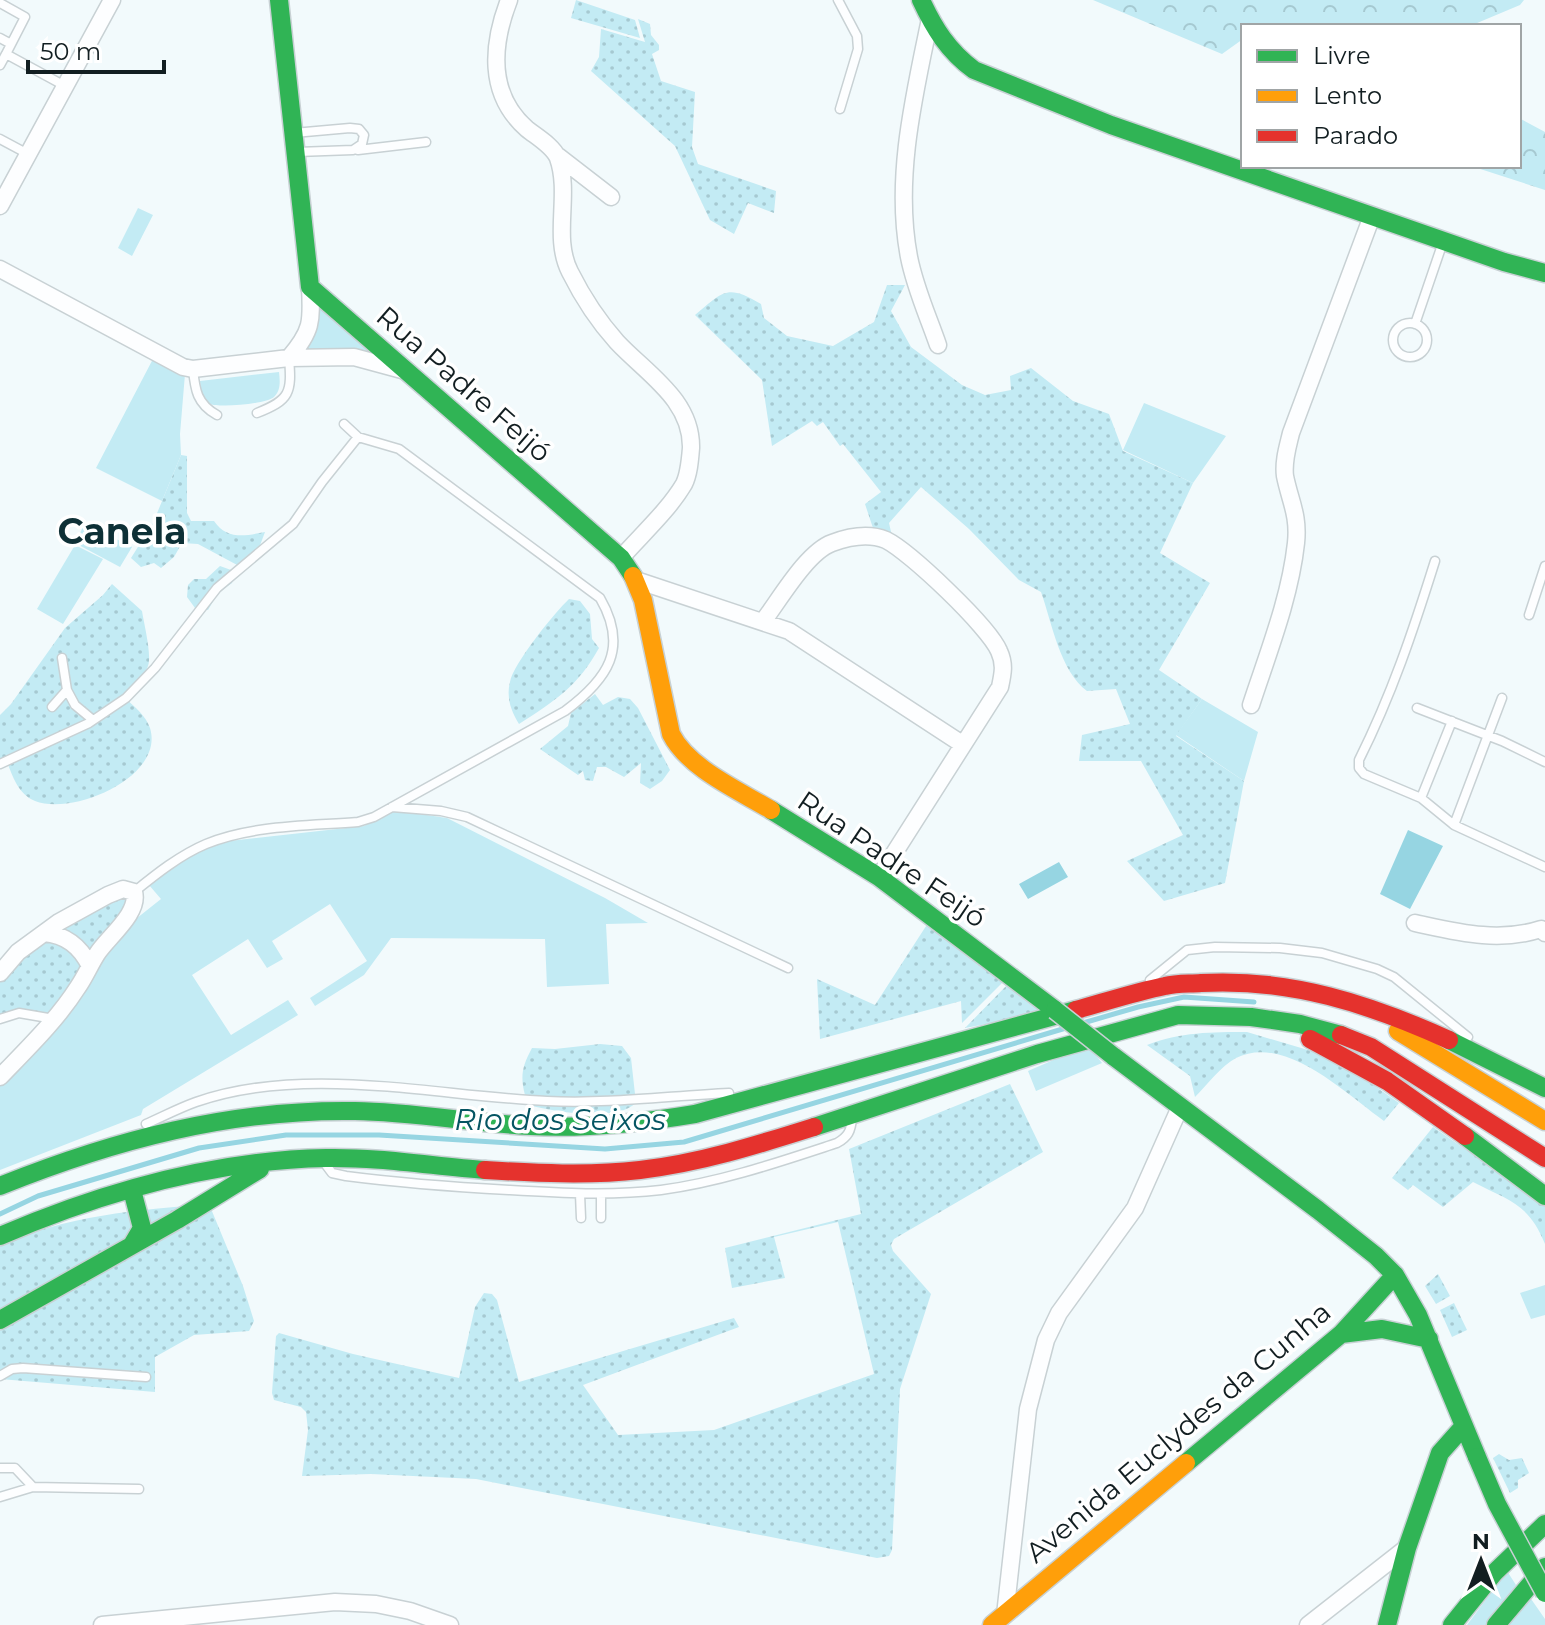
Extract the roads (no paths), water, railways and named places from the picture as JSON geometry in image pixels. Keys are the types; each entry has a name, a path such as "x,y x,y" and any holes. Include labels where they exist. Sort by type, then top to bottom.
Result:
{"main road":[{"path":"279,0 310,287"},
{"path":"921,0 942,41 955,58 974,70 1111,125 1504,262 1545,273"},
{"path":"1504,262 1545,283"},
{"name":"Rua Padre Feijó","path":"310,287 621,558 636,580 648,617 671,734 678,748 692,761 879,877 1376,1256 1395,1275 1409,1296 1429,1339 1497,1504 1545,1593"},
{"path":"0,1186 80,1155 154,1133 255,1114 356,1111 508,1124 606,1127 648,1123 782,1091 1167,985 1207,980 1289,985 1377,1007 1432,1030 1545,1088"},
{"path":"1289,985 1408,1036 1545,1121"},
{"path":"0,1236 61,1211 132,1190 217,1171 320,1158 365,1158 533,1172 637,1170 739,1151 1141,1023 1178,1015 1259,1018 1335,1033 1371,1047 1545,1158"},
{"path":"1259,1018 1311,1040 1387,1081 1545,1196"},
{"path":"0,1320 269,1164"},
{"path":"132,1190 142,1228 132,1245"},
{"name":"Avenida Euclydes da Cunha","path":"999,1620 1341,1334 1395,1275"},
{"path":"1341,1334 1382,1329 1429,1339"},
{"path":"1387,1625 1407,1548 1440,1453 1463,1427"},
{"path":"1514,1554 1545,1514"},
{"path":"1452,1625 1494,1573 1545,1524"},
{"path":"1496,1625 1545,1567"}],"street":[{"path":"0,206 112,0"},
{"path":"509,0 496,44 495,62 510,108 525,127 558,156 607,193 579,181 570,185 562,196"},
{"path":"930,19 914,99 904,191 909,254 916,285 938,345"},
{"path":"558,156 562,254 574,281 617,342 660,382 684,413 691,438 685,483 621,558"},
{"path":"1251,705 1291,572 1296,544 1298,520 1285,474 1291,433 1372,216"},
{"path":"0,269 183,367 193,369 289,358 354,357 407,372"},
{"path":"289,358 308,334 312,322 310,287"},
{"path":"764,620 813,556 828,544 868,536 884,540 904,553 964,608 999,649 1004,670 1000,687 879,877"},
{"path":"636,580 764,620 789,631 962,744"},
{"path":"0,973 18,952 44,933 108,895 123,889 134,892 136,901 131,912 90,957 78,988 0,1077"},
{"path":"1415,923 1467,934 1500,937 1523,935 1544,925"},
{"path":"44,933 67,939 90,957"},
{"path":"999,1620 1028,1409 1046,1340 1059,1313 1135,1208 1180,1107"},
{"path":"1308,1625 1407,1548"},
{"path":"102,1625 335,1602 376,1604 410,1611 450,1625"}],"lane":[{"path":"838,0 857,36 858,49 840,109"},
{"path":"0,3 25,17 0,65"},
{"path":"0,38 11,44"},
{"path":"6,54 65,86"},
{"path":"295,142 359,129 364,140 353,150"},
{"path":"0,139 28,154"},
{"path":"295,142 353,150 426,142"},
{"path":"1415,324 1443,241"},
{"path":"1415,324 1425,333 1426,346 1417,356 1404,357 1394,348 1393,335 1402,325 1415,324"},
{"path":"257,413 283,401 288,393 291,382 289,358"},
{"path":"193,369 198,400 217,415"},
{"path":"134,892 182,856 207,844 257,832 358,822 374,817 565,711 587,695 611,655 615,632 600,598 399,449 358,437 344,424"},
{"path":"0,764 93,720 136,689 217,588 293,524 358,437"},
{"path":"1435,561 1395,683 1359,760 1359,768 1364,774 1421,798 1454,825 1545,867"},
{"path":"1529,615 1545,566"},
{"path":"62,658 67,690 75,705 93,720"},
{"path":"52,707 67,690"},
{"path":"1454,825 1502,698"},
{"path":"1417,708 1488,735 1545,762"},
{"path":"1421,798 1452,721"},
{"path":"391,807 441,811 467,817 788,968"},
{"path":"1137,993 1187,950 1280,948 1322,953 1394,977 1510,1070"},
{"path":"0,1019 19,1013 54,1019"},
{"path":"80,1155 196,1102 261,1088 332,1085 388,1087 552,1101 782,1091"},
{"path":"320,1158 332,1173 346,1176 461,1188 601,1195 701,1183 823,1148 847,1137 852,1114"},
{"path":"580,1194 581,1218"},
{"path":"601,1195 601,1218"},
{"path":"0,1376 12,1369 23,1368 146,1377"},
{"path":"0,1468 15,1468 33,1487"},
{"path":"0,1497 33,1487 139,1489"}],"waterway":[{"name":"Rio dos Seixos","path":"1083,1023 1184,997 1254,1002"},
{"name":"Rio dos Seixos","path":"0,1214 38,1196 199,1148 286,1135 379,1135 605,1149 684,1142 1066,1028"}],"district":[{"name":"Canela","path":"122,531"}]}
